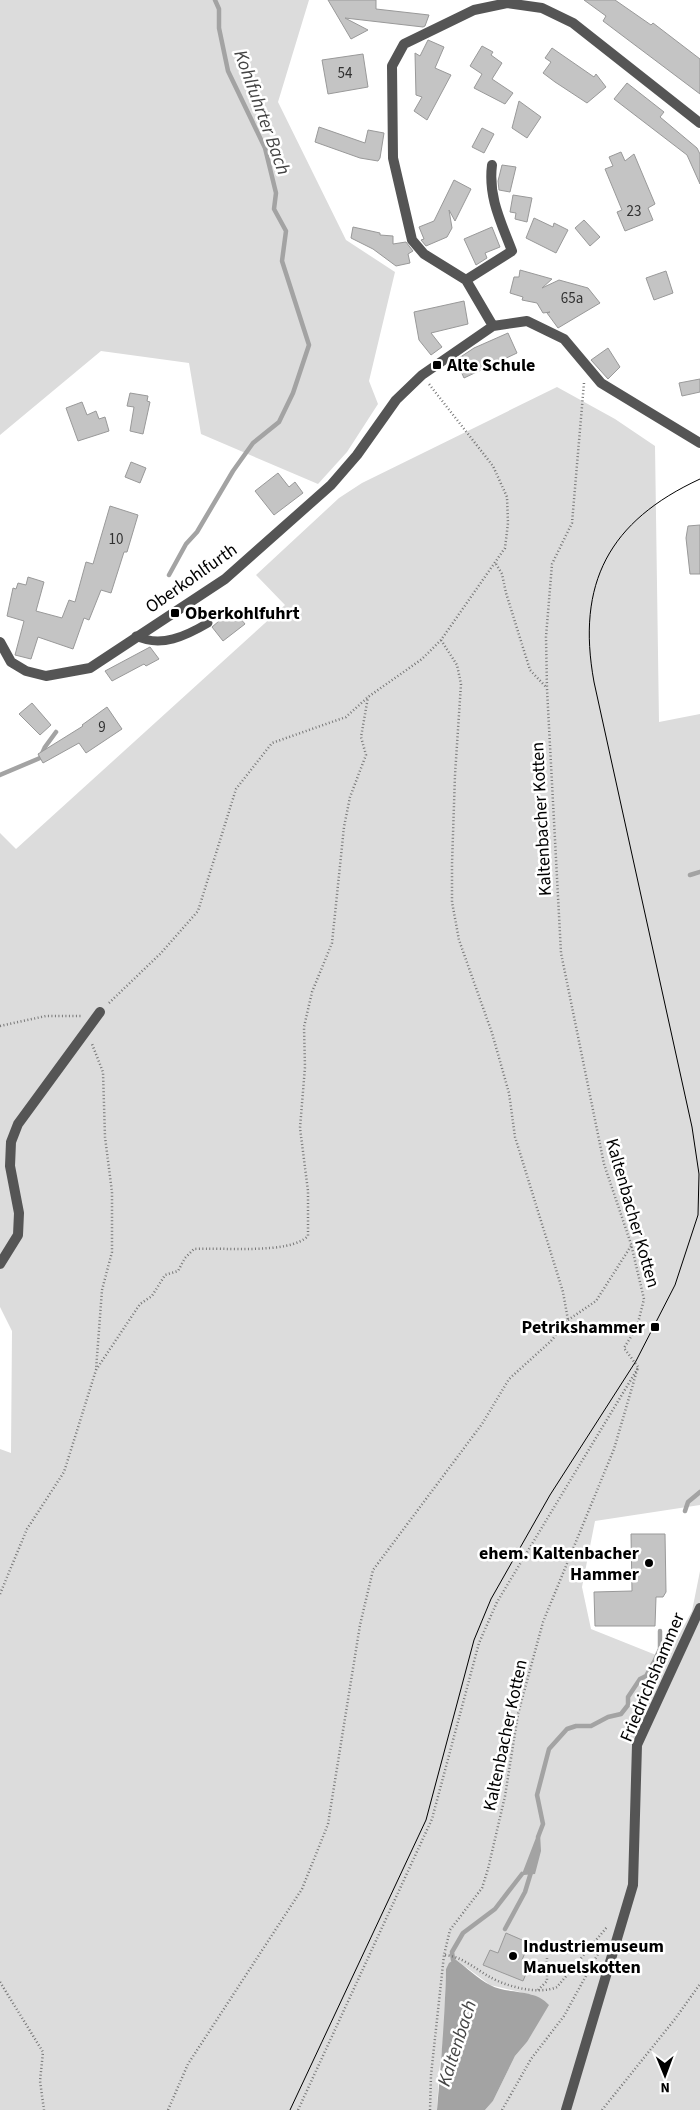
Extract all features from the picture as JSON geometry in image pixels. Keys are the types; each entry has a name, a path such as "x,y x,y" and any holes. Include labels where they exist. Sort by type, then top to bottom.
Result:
{"street":[{"path":"700,123 573,24 542,8 507,3 474,10 404,44 392,66 393,158 412,240 424,254 466,280 493,326 527,321 564,338 601,383 700,443"},
{"path":"466,280 512,251 494,205 490,183 492,165"},
{"name":"Oberkohlfurth","path":"0,642 11,662 26,671 46,676 90,668 226,578 331,485 376,429 396,400 422,375 493,326"},
{"path":"0,1264 18,1235 20,1213 10,1166 11,1142 18,1124 96,1015"},
{"name":"Friedrichshammer","path":"566,2110 633,1884 637,1745 700,1608"}],"lane":[{"path":"136,636 148,642 176,638 208,623"}],"path":[{"path":"0,1026 46,1016 96,1015 161,953 198,911 236,789 272,742 346,717 368,697 422,659 441,640 496,564 505,548 508,523 507,497 493,466 422,375"},
{"name":"Kaltenbacher Kotten","path":"430,2110 431,2075 450,1930 482,1888 505,1796 518,1714 543,1622 614,1449 638,1367 624,1348 637,1327 644,1298 632,1244 604,1164 560,953 546,637 552,564 572,523 584,392"},
{"path":"496,564 502,574 510,609 530,670 547,688"},
{"path":"441,640 457,665 461,684 454,775 452,864 452,902 459,940 492,1033 509,1093 515,1137 563,1292 568,1320"},
{"path":"96,1370 140,1304 152,1296 164,1275 178,1271 185,1258 194,1249 280,1248 301,1243 308,1236 308,1191 300,1128 305,1066 304,1027 312,992 332,943 344,827 350,797 366,755 361,737 368,697"},
{"path":"0,1594 27,1529 64,1472 96,1370 102,1290 112,1252 112,1192 105,1137 103,1072 96,1050 85,1030"},
{"path":"168,2110 188,2064 302,1889 328,1824 360,1625 373,1570 482,1424 509,1379 551,1341 568,1320 596,1301 632,1244"},
{"path":"298,2110 432,1819 479,1643 498,1602 638,1367"},
{"path":"446,1955 456,1957 492,1979 532,1991 548,1991 557,1987 606,1928 604,1937"},
{"path":"502,2110 531,2059 564,2016 602,1946"},
{"path":"532,1991 541,1988 547,1981 547,1958"},
{"path":"0,1982 43,2052 40,2081 44,2110"},
{"path":"602,2110 675,2019 700,1984"}],"shaded area":[{"path":"0,0 309,0 278,102 346,240 395,272 369,381 378,404 347,452 318,484 201,434 189,363 101,351 0,435"},
{"path":"557,387 615,419 655,446 659,722 700,714 700,1505 595,1521 582,1587 591,1629 666,1659 692,1611 700,1571 700,2110 485,2110 493,2101 515,2056 527,2042 533,1995 490,1985 455,1959 446,1969 444,2033 437,2110 0,2110 0,1449 11,1453 12,1331 0,1307 0,833 16,849 285,605 256,575 339,498 362,483"}],"water":[{"path":"540,1833 541,1851 535,1874 524,1875 522,1874 537,1835"},
{"path":"455,1959 490,1985 536,1996 549,2005 527,2042 515,2056 493,2101 485,2110 437,2110 446,1969 449,1963"}],"building":[{"path":"328,0 376,0 376,9 429,15 423,27 345,18 368,30 351,39"},
{"path":"584,0 615,0 651,25 653,23 700,59 700,94 603,21 606,16"},
{"path":"428,40 444,47 435,68 451,75 427,120 414,111 422,97 416,95 415,53 420,56"},
{"path":"482,46 493,52 491,55 502,63 492,79 513,93 505,104 474,88 482,74 470,66"},
{"path":"552,48 594,77 596,74 606,87 587,103 555,82 543,73 551,62 545,58"},
{"path":"363,54 368,87 328,94 322,60"},
{"path":"627,83 664,112 660,117 697,148 700,154 700,184 687,155 614,99"},
{"path":"519,101 541,117 527,138 512,128"},
{"path":"319,127 365,143 368,130 384,133 380,158 378,161 360,158 315,142"},
{"path":"482,128 494,134 484,153 472,147"},
{"path":"621,152 625,161 634,154 655,204 648,208 653,220 625,231 617,212 622,210 605,169 613,166 609,157"},
{"path":"502,165 516,167 510,192 499,190 498,181"},
{"path":"454,180 471,189 455,221 449,210 452,228 447,237 426,246 421,240 424,239 419,227 434,221"},
{"path":"513,195 532,198 527,222 515,219 516,213 510,212"},
{"path":"534,218 553,227 554,223 568,230 556,253 526,238"},
{"path":"584,220 600,237 590,246 575,228"},
{"path":"353,227 380,233 380,235 393,236 393,244 406,242 413,251 408,254 410,263 396,266 373,249 351,238"},
{"path":"492,227 500,247 485,253 487,258 476,265 464,239"},
{"path":"520,270 552,279 542,288 559,280 588,288 600,303 558,328 547,313 550,312 543,313 537,303 522,300 523,297 510,293 514,277 519,277"},
{"path":"666,271 673,293 654,300 646,278"},
{"path":"464,301 468,324 431,333 442,347 431,355 419,340 414,312"},
{"path":"508,333 517,353 464,378 456,360 474,348"},
{"path":"608,348 620,367 608,379 591,360"},
{"path":"700,379 700,392 682,396 679,383"},
{"path":"130,393 148,396 147,401 150,402 143,434 130,431 134,407 127,406"},
{"path":"82,402 87,415 96,411 99,419 105,417 109,431 78,441 66,408"},
{"path":"131,462 146,468 140,483 125,477"},
{"path":"278,473 289,487 295,482 303,493 274,515 255,491"},
{"path":"110,506 138,515 127,552 124,552 111,593 101,590 89,620 84,618 73,649 38,637 31,659 15,655 24,621 7,616 13,588 16,589 18,583 26,585 28,577 44,582 36,611 62,618 69,600 75,602 86,562 93,564"},
{"path":"700,525 700,574 690,574 686,538 688,526"},
{"path":"233,609 245,624 223,641 212,627"},
{"path":"150,647 159,659 146,666 144,664 112,681 105,671"},
{"path":"32,703 51,725 40,735 19,714"},
{"path":"107,707 122,729 86,753 79,743 43,763 38,754 83,726"},
{"path":"631,1534 665,1534 666,1592 663,1597 656,1597 655,1626 595,1626 594,1592 632,1591"},
{"path":"506,1933 529,1943 522,1960 530,1964 523,1981 483,1965 490,1950 498,1953"}],"waterway":[{"name":"Kohlfuhrter Bach","path":"169,575 186,544 197,532 233,471 253,443 279,422 293,393 309,345 282,261 286,231 274,209 276,193 265,148 228,71 219,28 219,9 215,0"},
{"name":"Kohlfuhrter Bach","path":"0,775 40,758 45,747 56,732"},
{"path":"690,875 700,872"},
{"name":"Kaltenbach","path":"685,1511 688,1502 700,1492"},
{"name":"Kaltenbach","path":"538,1837 543,1824 537,1795 549,1749 567,1729 576,1726 591,1726 608,1717 621,1714 628,1705 628,1697 640,1679 646,1676 655,1660 660,1649 660,1631"},
{"name":"Kaltenbach","path":"505,1929 525,1892 532,1869"},
{"path":"453,1960 452,1952 463,1933 495,1909 522,1874"}],"tram line":[{"path":"290,2110 426,1820 474,1640 491,1599 550,1495 636,1361 675,1285 698,1215 699,1174 692,1127 594,682 590,647 590,614 596,585 606,559 622,536 643,515 669,496 700,479"}],"place":[{"name":"Alte Schule","path":"437,365"},
{"name":"Oberkohlfuhrt","path":"175,613"},
{"name":"Petrikshammer","path":"655,1327"},
{"name":"ehem. Kaltenbacher Hammer","path":"649,1563"},
{"name":"Industriemuseum Manuelskotten","path":"513,1956"}]}
